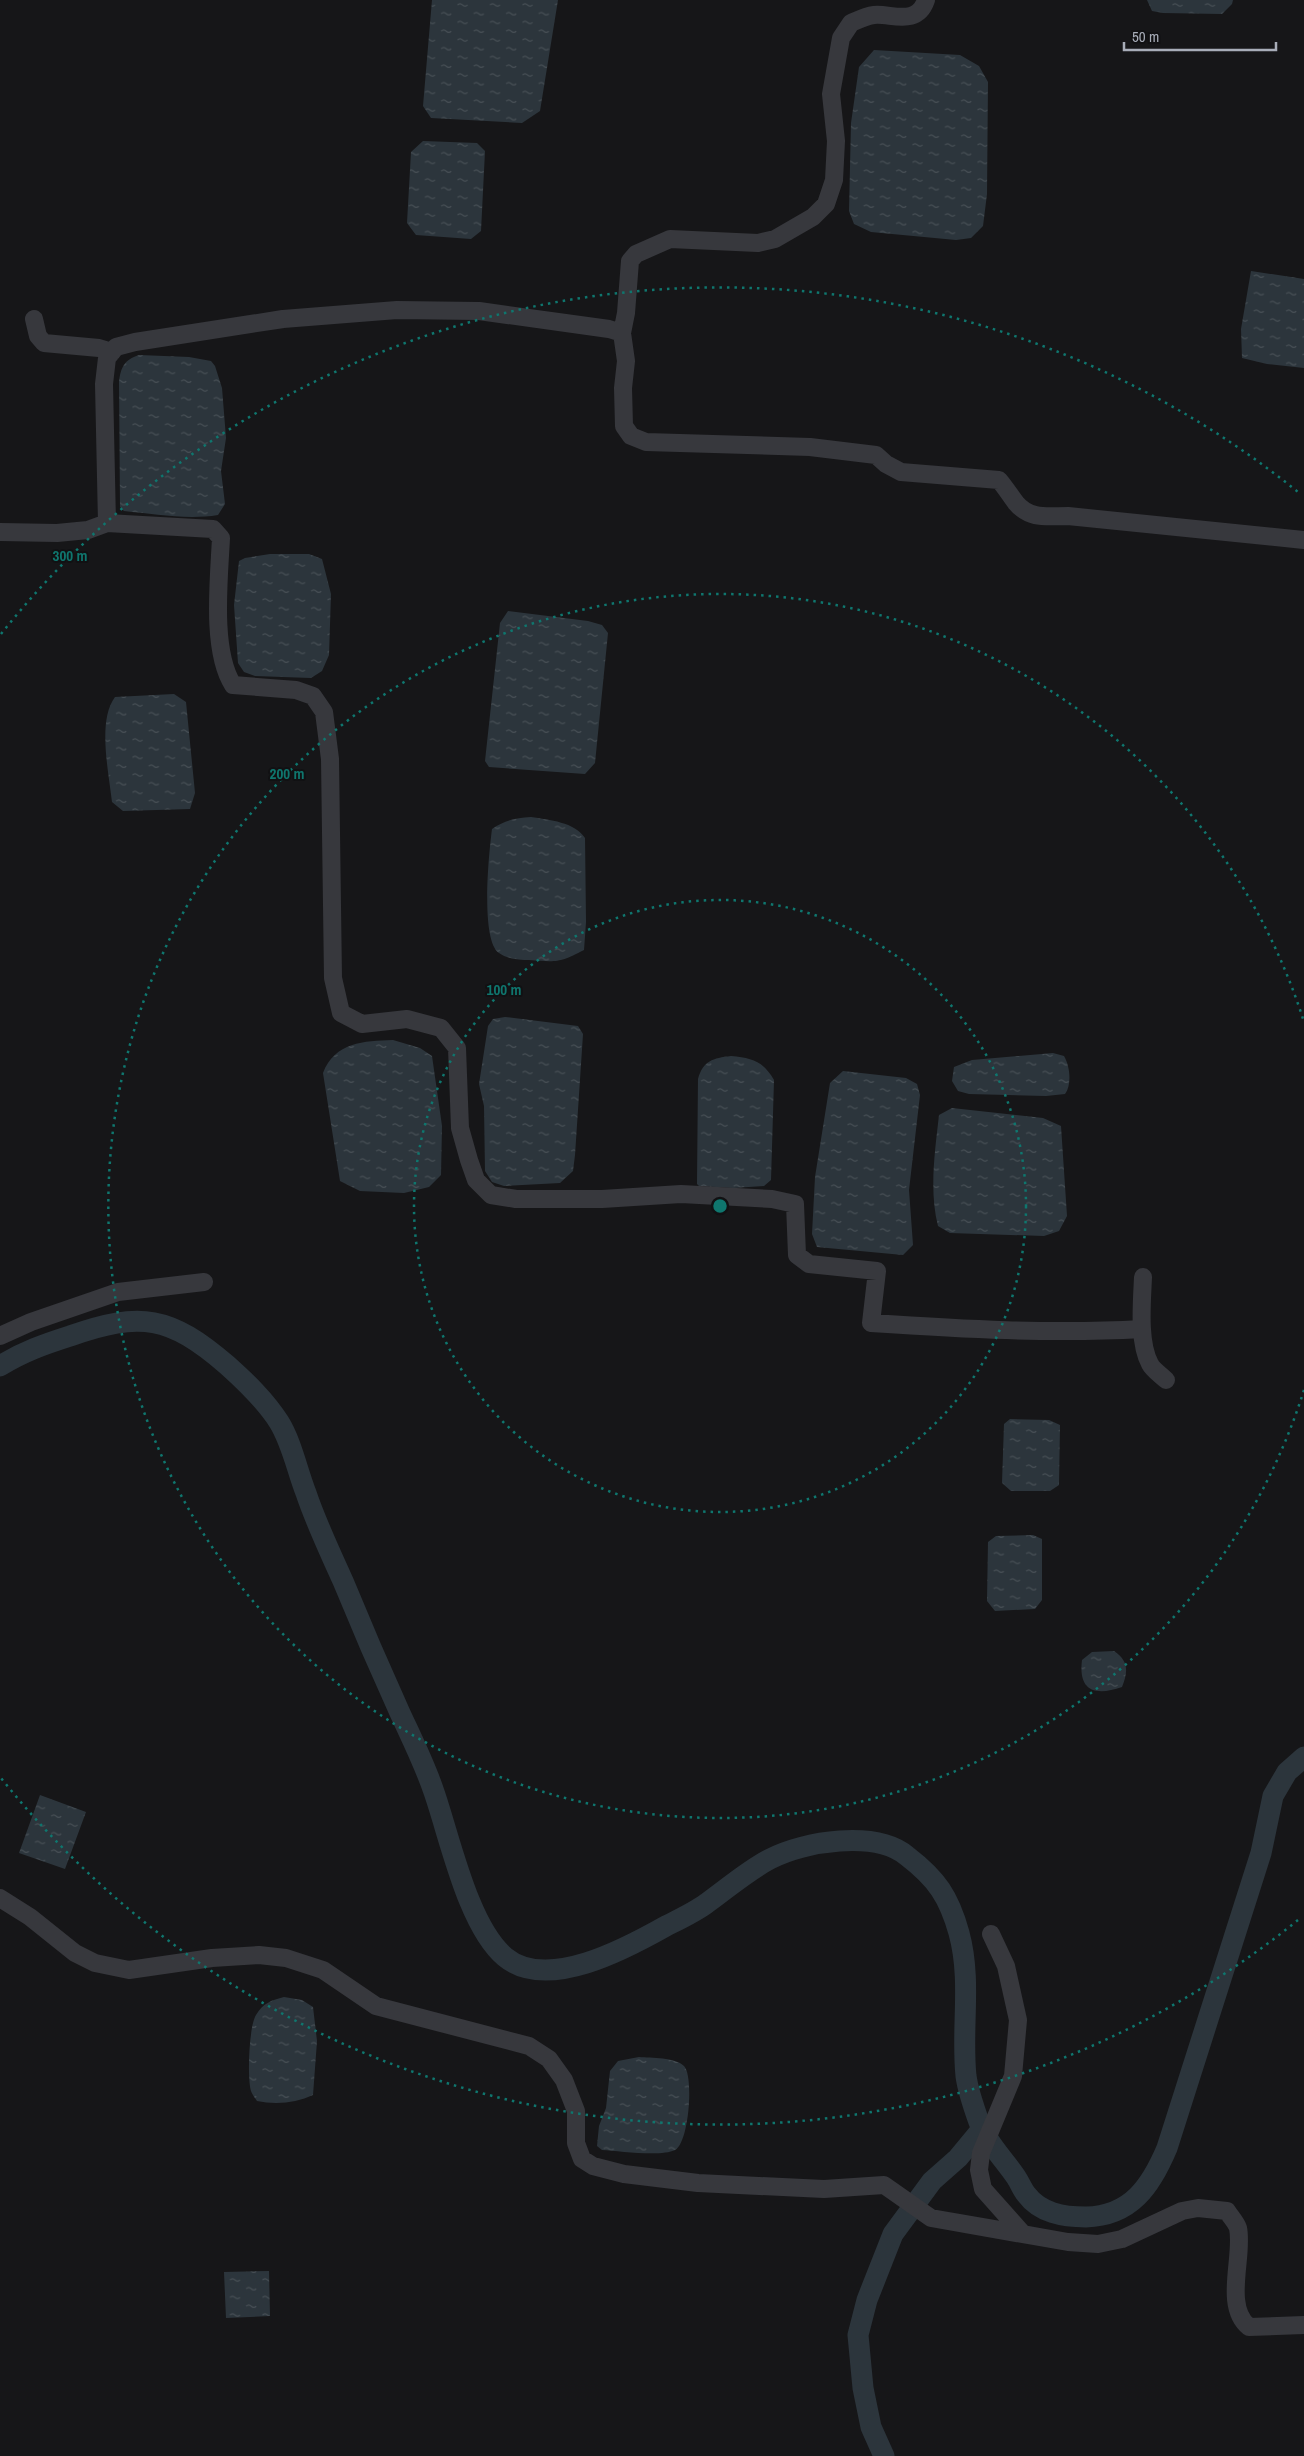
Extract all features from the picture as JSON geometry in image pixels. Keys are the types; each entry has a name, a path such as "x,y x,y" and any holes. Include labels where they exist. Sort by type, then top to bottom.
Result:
{"street":[{"path":"926,0 914,14 902,18 874,15 851,23 841,38 831,94 836,141 834,180 826,204 813,217 775,239 758,242 670,239 636,254 630,261 626,313 622,333 626,361 623,388 624,426 632,436 646,442 810,447 876,455 886,464 900,472 999,480 1016,502 1025,511 1035,516 1068,516 1304,540"},
{"path":"107,523 104,384 107,358 116,347 135,342 283,319 397,310 479,311 609,329 622,333"},
{"path":"34,319 38,336 44,343 99,348 112,352"},
{"path":"0,532 57,533 88,530 107,523 213,529 221,538 220,649 226,675 233,685 296,690 313,696 324,712 330,759 333,978 341,1013 362,1024 407,1019 441,1028 457,1048 460,1128 469,1160 476,1180 491,1195 516,1200 602,1199 681,1194 772,1199 795,1204 797,1255 809,1264 877,1271 871,1323 1008,1331 1086,1332 1142,1329"},
{"path":"1143,1278 1142,1329 1150,1364 1166,1380"},
{"path":"0,1336 31,1322 118,1292 204,1282"},
{"path":"0,1898 30,1917 75,1953 95,1963 129,1970 212,1958 259,1955 286,1958 322,1970 376,2006 529,2046 549,2059 564,2080 576,2111 576,2143 582,2159 593,2166 624,2174 698,2183 824,2188 884,2185 931,2218 1068,2242 1098,2244 1122,2239 1182,2211 1198,2208 1227,2211 1238,2227 1236,2306 1242,2321 1249,2327 1304,2325"},
{"path":"990,1934 1006,1966 1018,2020 1014,2076 990,2128 981,2153 979,2170 983,2189 1023,2234"}],"water":[{"path":"432,0 558,0 540,111 522,123 431,118 423,106"},
{"path":"1147,0 1233,0 1232,4 1222,14 1163,13 1152,11"},
{"path":"874,50 960,55 979,66 988,82 987,194 983,226 971,238 956,240 871,232 854,224 849,211 851,123 859,67"},
{"path":"423,141 477,143 485,151 481,231 471,239 416,235 407,223 411,152"},
{"path":"1251,271 1304,279 1304,368 1267,364 1242,358 1241,329"},
{"path":"139,355 189,357 211,361 215,366 222,388 226,438 221,471 225,504 218,515 195,517 171,516 124,511 120,507 119,382 124,365 130,359"},
{"path":"270,554 309,554 322,559 331,594 329,655 322,671 311,678 255,676 244,672 238,663 234,605 239,561 245,558"},
{"path":"508,611 588,621 602,625 608,633 595,763 585,774 489,767 485,761 500,623"},
{"path":"174,694 186,702 195,793 190,809 123,811 112,802 105,733 110,707 115,697"},
{"path":"531,817 568,825 575,828 585,838 586,922 584,950 558,961 522,960 506,957 499,953 493,945 489,931 487,895 492,829 501,823"},
{"path":"505,1017 578,1026 583,1034 573,1171 560,1183 504,1186 492,1182 485,1171 484,1106 479,1084 488,1026 493,1019"},
{"path":"393,1040 420,1048 432,1056 442,1126 441,1175 429,1187 404,1193 360,1191 340,1181 323,1073 328,1063 343,1049 372,1041"},
{"path":"1053,1053 1064,1056 1068,1065 1069,1086 1065,1094 1046,1096 969,1094 958,1091 952,1081 954,1067 972,1060"},
{"path":"731,1056 751,1059 766,1069 774,1080 771,1180 764,1186 733,1188 699,1186 697,1184 698,1079 706,1064 714,1059"},
{"path":"843,1071 906,1078 917,1084 920,1095 909,1190 913,1245 903,1255 817,1247 812,1234 815,1177 830,1083"},
{"path":"952,1108 1043,1118 1061,1126 1067,1216 1059,1231 1044,1236 950,1233 938,1226 933,1185 939,1115"},
{"path":"1010,1419 1049,1420 1060,1425 1059,1485 1050,1491 1011,1491 1002,1483 1004,1424"},
{"path":"1033,1535 1042,1539 1042,1600 1035,1609 995,1611 987,1601 988,1542 996,1536"},
{"path":"1114,1651 1125,1663 1126,1667 1122,1687 1104,1691 1091,1689 1083,1679 1082,1660 1092,1652"},
{"path":"40,1795 86,1812 65,1869 19,1853"},
{"path":"284,1997 302,2000 313,2007 317,2041 313,2095 300,2100 286,2102 271,2103 257,2101 251,2091 249,2075 250,2040 254,2021 256,2015 265,2005"},
{"path":"639,2057 669,2059 684,2066 689,2082 689,2109 684,2135 680,2145 675,2150 669,2152 650,2153 602,2150 597,2146 599,2126 606,2108 610,2071 618,2061"},
{"path":"269,2271 270,2316 226,2318 224,2272"}],"waterway":[{"path":"0,1366 34,1349 95,1328 136,1321 154,1323 188,1336 207,1349 234,1371 261,1399 274,1414 287,1439 319,1526 427,1772 470,1903 492,1943 505,1957 522,1967 542,1970 564,1968 587,1963 609,1955 698,1909 745,1874 770,1859 801,1847 840,1841 877,1843 894,1848 917,1864 934,1881 946,1899 959,1933 963,1951 966,1987 966,2076 982,2130 1026,2194 1038,2206 1053,2213 1086,2217 1115,2211 1127,2205 1137,2196 1154,2175 1167,2148 1261,1853 1273,1796 1287,1772 1304,1757"},
{"path":"884,2456 871,2427 863,2388 858,2335 867,2300 893,2234 932,2181 958,2158 982,2129"}]}
